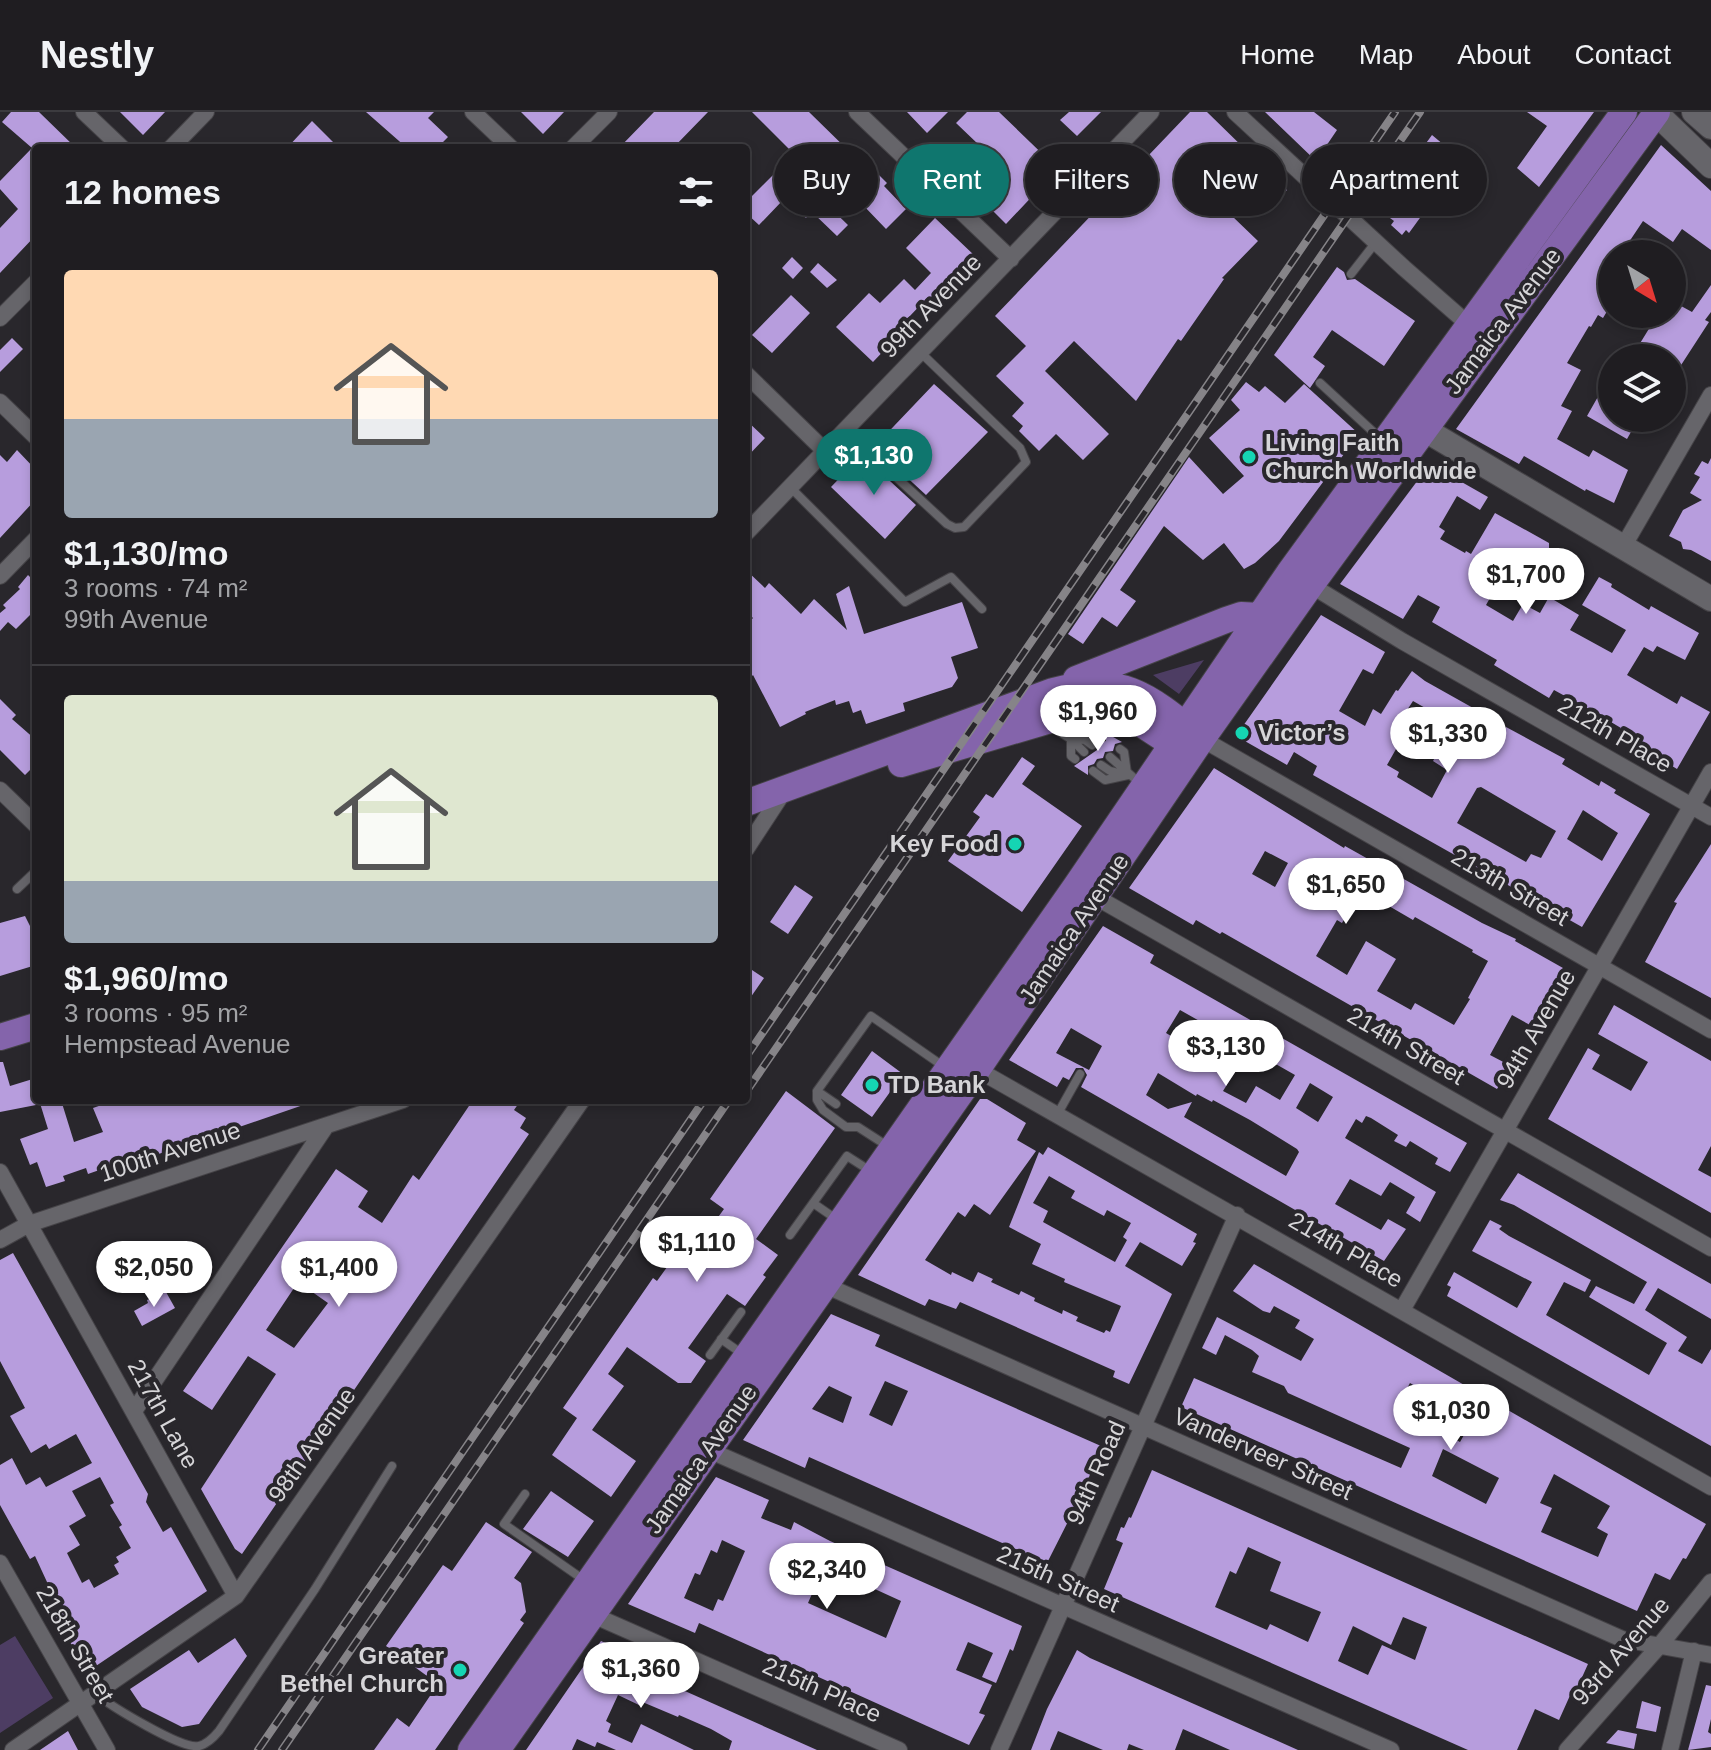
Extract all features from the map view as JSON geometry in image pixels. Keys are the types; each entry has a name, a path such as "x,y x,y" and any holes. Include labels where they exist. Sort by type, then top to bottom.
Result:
{"main road":[{"path":"1656,112 1711,166"},
{"name":"Jamaica Avenue","path":"1086,892 1136,781 1186,736 1224,710 1385,442 1413,424 1490,342 1656,112"},
{"path":"1694,112 1711,127"},
{"name":"Jamaica Avenue","path":"497,1750 582,1610 960,1066 1086,892 1260,616 1300,579 1413,424 1469,325 1617,115"},
{"path":"1413,424 1711,599"},
{"path":"750,802 1053,691 1088,672 1226,620 1241,615 1260,616"},
{"path":"1053,691 1091,683 1121,686 1186,736"},
{"path":"784,791 905,763 1106,705 1186,736"},
{"path":"0,1037 32,1027"},
{"name":"Jamaica Avenue","path":"471,1750 582,1610 588,1582 697,1444 746,1356 814,1280 841,1223 893,1150 960,1066"}],"street":[{"path":"84,112 118,144"},
{"path":"175,144 206,112"},
{"path":"473,112 507,144"},
{"path":"577,144 609,112"},
{"path":"857,112 1011,259"},
{"name":"99th Avenue","path":"750,529 1151,112"},
{"path":"1235,112 1490,342"},
{"path":"0,318 32,286"},
{"path":"750,378 825,451"},
{"path":"1623,547 1711,395"},
{"path":"0,402 32,433"},
{"path":"0,576 32,543"},
{"name":"212th Place","path":"1300,579 1402,641 1711,817"},
{"name":"213th Street","path":"1186,736 1711,1030"},
{"name":"94th Avenue","path":"1402,1310 1711,772"},
{"path":"0,790 32,814"},
{"path":"750,843 784,791"},
{"name":"214th Street","path":"1086,892 1711,1248"},
{"name":"214th Place","path":"960,1066 1057,1115 1237,1215 1711,1487"},
{"name":"100th Avenue","path":"0,1240 29,1224 391,1104"},
{"name":"98th Avenue","path":"13,1750 236,1596 576,1104"},
{"path":"134,1411 326,1126"},
{"name":"217th Lane","path":"0,1172 236,1596"},
{"name":"94th Road","path":"999,1750 1237,1215"},
{"name":"Vanderveer Street","path":"814,1280 1622,1639 1703,1653"},
{"name":"215th Street","path":"697,1444 1391,1750"},
{"name":"218th Street","path":"0,1563 107,1750"},
{"name":"93rd Avenue","path":"1567,1750 1711,1582"},
{"name":"215th Place","path":"582,1610 899,1750"},
{"path":"1670,1750 1703,1653"}],"lane":[{"path":"1351,274 1376,242"},
{"path":"845,430 947,524 955,528 964,527 1026,462 1025,457 1020,448 920,352"},
{"path":"1320,383 1385,442"},
{"path":"790,487 905,602 951,577 982,609"},
{"path":"1044,722 1071,739 1084,752"},
{"path":"1071,739 1092,731 1101,737"},
{"path":"1071,739 1085,740 1092,745"},
{"path":"1071,739 1071,756 1075,759"},
{"path":"1120,749 1136,781"},
{"path":"1110,757 1136,781"},
{"path":"1101,765 1136,781"},
{"path":"1093,771 1105,780 1136,781"},
{"path":"17,889 32,875"},
{"path":"893,1150 858,1127 846,1127 823,1110 817,1100 817,1091 871,1016 960,1066"},
{"path":"1057,1115 1080,1074"},
{"path":"817,1091 836,1104"},
{"path":"854,1116 858,1127"},
{"path":"790,1235 847,1156 876,1174"},
{"path":"813,1203 841,1223"},
{"path":"710,1355 741,1312"},
{"path":"721,1339 746,1356"},
{"path":"96,1694 119,1710 189,1746 208,1742 219,1731 315,1589 392,1466"},
{"path":"525,1494 504,1524 588,1582"}],"shaded area":[{"path":"1204,660 1179,694 1153,675"},
{"path":"15,1636 53,1698 0,1733 0,1645"}],"building":[{"path":"11,112 39,112 72,144 32,144 32,148 2,122"},
{"path":"120,112 165,112 143,135"},
{"path":"366,112 434,112 428,118 448,137 441,144 402,144"},
{"path":"521,112 564,112 543,134"},
{"path":"654,112 708,112 677,144 623,144"},
{"path":"752,112 809,112 842,144 784,144"},
{"path":"907,112 948,112 927,133"},
{"path":"967,112 999,112 1032,144 1025,144 1025,204 1006,224 998,216 1009,216 1009,144 978,144 956,123"},
{"path":"1069,112 1101,112 1077,136 1060,120"},
{"path":"1190,112 1207,112 1240,144 1174,144 1174,216 1232,216 1258,241 1222,278 1181,341 1178,339 1136,401 1074,341 1045,371 1109,434 1083,460 1056,434 1039,451 1019,431 1023,426 1012,416 1024,403 996,376 1026,346 995,316 1091,216 1158,216 1158,145"},
{"path":"1265,112 1314,112 1337,130 1328,144 1302,144 1302,148"},
{"path":"1527,112 1594,112 1539,187 1517,168 1547,126"},
{"path":"312,121 335,144 291,144"},
{"path":"1432,135 1443,144 1425,144"},
{"path":"1661,145 1711,191 1711,250 1682,229 1674,240 1670,240 1643,221 1630,240 1598,240 1598,315 1567,363 1581,370 1561,406 1572,411 1557,439 1589,457 1593,450 1628,470 1614,503 1585,491 1524,456 1519,464 1456,429"},
{"path":"32,148 32,239 0,273 0,228 18,209 0,189 0,181"},
{"path":"774,174 774,209 759,225 750,217 750,198"},
{"path":"878,174 894,196 894,216 899,216 886,229 874,216 878,216"},
{"path":"816,216 839,216 848,225 837,236"},
{"path":"1387,216 1421,216 1409,233 1406,230 1402,235 1391,225 1394,221"},
{"path":"935,218 975,256 932,301 928,297 889,338 893,341 873,362 836,327 869,293 880,303 904,279 915,290 931,273 906,248"},
{"path":"792,257 803,268 793,279 782,268"},
{"path":"818,263 837,280 827,288 810,272"},
{"path":"1337,267 1344,272 1347,280 1355,279 1415,321 1384,366 1332,330 1313,357 1325,366 1310,388 1274,355"},
{"path":"1711,285 1711,312 1705,320 1709,322 1686,357 1686,344 1640,344 1649,328 1686,328 1686,309 1692,312"},
{"path":"791,295 810,313 772,353 752,335"},
{"path":"12,338 23,349 0,372 0,350"},
{"path":"1246,382 1259,392 1265,386 1285,403 1304,384 1359,434 1279,541 1244,569 1224,543 1203,560 1164,526 1120,590 1136,601 1117,627 1102,617 1083,644 1068,634 1189,457 1223,494 1244,476 1209,438 1240,410 1231,400"},
{"path":"934,384 988,432 926,495 874,447"},
{"path":"1598,397 1598,422 1587,416"},
{"path":"750,424 765,438 750,454"},
{"path":"1615,432 1631,432 1627,439"},
{"path":"17,450 32,466 32,503 0,538 0,455 7,462"},
{"path":"865,458 916,505 885,539 831,487 854,463 857,466"},
{"path":"1711,458 1711,561 1683,549 1681,542 1669,536 1683,510 1702,500 1690,493 1700,477 1694,474 1702,461 1708,464"},
{"path":"1430,464 1488,497 1480,510 1457,496 1439,527 1445,531 1440,539 1471,554 1495,513 1549,543 1530,581 1507,568 1486,605 1513,621 1523,604 1540,613 1549,597 1579,615 1570,630 1612,653 1626,630 1582,605 1599,577 1649,610 1651,606 1699,633 1685,660 1657,646 1653,652 1644,647 1627,675 1677,704 1681,696 1710,712 1677,769 1618,733 1621,728 1594,712 1554,690 1549,698 1494,665 1497,660 1432,622 1440,607 1418,595 1403,619 1340,584"},
{"path":"750,574 765,588 769,583 801,614 814,599 847,630 836,594 849,586 864,634 962,602 978,648 951,657 958,678 952,687 903,703 905,711 866,724 861,710 853,713 849,701 836,705 835,700 805,712 780,727 753,675 750,678 750,621 753,618 750,615"},
{"path":"28,575 32,579 32,613 16,629 8,622 0,631 0,613 6,608 3,605 20,589 18,587"},
{"path":"1321,615 1385,652 1373,674 1363,669 1339,711 1365,726 1373,709 1381,714 1412,671 1482,713 1480,717 1503,732 1506,727 1565,759 1562,764 1599,786 1601,781 1616,790 1614,793 1650,814 1582,927 1313,775 1317,766 1294,752 1287,765 1236,736","holes":["1413,701 1434,713 1431,718 1460,733 1447,755 1439,750 1433,761 1447,770 1432,798 1397,777 1399,772 1387,765 1400,742 1411,749 1418,737 1398,724","1481,787 1556,831 1541,858 1531,854 1526,862 1457,823 1477,788","1583,810 1618,833 1602,861 1567,839"]},
{"path":"0,699 16,715 12,719 32,736 32,768 25,775 0,750"},
{"path":"1106,733 1122,742 1115,744 1113,751 1105,752 1103,758 1088,766 1088,775 1074,766 1097,750 1099,743 1106,741"},
{"name":"Key Food","path":"1022,757 1035,766 1022,784 1082,826 1022,912 948,861 980,817 973,812 986,794 993,798"},
{"path":"1214,768 1344,848 1516,939 1563,968 1530,1025 1512,1015 1490,1055 1511,1066 1497,1089 1222,932 1220,934 1196,920 1193,925 1129,888","holes":["1265,851 1288,863 1275,887 1252,874","1333,874 1366,890 1413,920 1415,917 1488,961 1454,1025 1415,1003 1411,1010 1377,991 1396,959 1366,941 1347,975 1316,956 1337,920 1342,923 1349,911 1321,897"]},
{"path":"1711,844 1711,998 1645,962 1677,903 1674,902"},
{"path":"795,885 813,897 788,934 770,922"},
{"path":"25,916 32,930 32,966 0,976 0,923"},
{"path":"1103,926 1154,955 1150,963 1467,1143 1450,1172 1435,1164 1438,1158 1410,1141 1406,1147 1394,1141 1398,1135 1371,1118 1366,1116 1362,1123 1356,1119 1345,1138 1436,1192 1420,1222 1406,1213 1415,1197 1390,1182 1381,1196 1350,1179 1335,1204 1381,1230 1388,1219 1406,1229 1384,1261 1081,1087 1087,1075 1083,1068 1076,1068 1069,1080 1063,1077 1057,1087 1009,1060","holes":["1180,1010 1295,1075 1280,1100 1256,1086 1246,1103 1223,1091 1248,1051 1240,1046 1225,1066 1217,1061 1215,1065 1166,1033","1071,1028 1102,1046 1089,1070 1056,1053","1158,1073 1196,1096 1213,1100 1250,1120 1299,1152 1286,1176 1184,1117 1192,1102 1168,1109 1146,1095","1310,1083 1333,1097 1318,1122 1296,1108"]},
{"path":"750,969 764,978 750,998"},
{"path":"1614,1005 1711,1061 1711,1146 1698,1170 1711,1177 1711,1213 1548,1119 1588,1048 1600,1055 1592,1069 1631,1091 1648,1062 1598,1034"},
{"name":"TD Bank","path":"872,1051 903,1074 872,1117 841,1095"},
{"path":"0,1062 3,1062 10,1086 32,1079 32,1104 36,1105 0,1112"},
{"path":"786,1091 835,1128 756,1239 778,1255 763,1275 766,1277 745,1306 727,1294 688,1348 706,1361 691,1383 678,1383 627,1347 608,1374 624,1386 592,1430 636,1461 611,1497 552,1455 577,1418 563,1408 653,1278 657,1281 696,1227 706,1234 724,1209 710,1199"},
{"path":"980,1099 987,1099 1026,1123 1017,1140 1036,1151 990,1215 974,1204 965,1217 958,1212 925,1260 951,1275 952,1272 973,1282 978,1272 1019,1295 1021,1291 1062,1314 1063,1310 1078,1317 1076,1321 1104,1333 1106,1330 1110,1332 1121,1306 1064,1282 1065,1279 1032,1264 1041,1244 1009,1227 1039,1152 1043,1155 1048,1147 1197,1234 1193,1242 1196,1243 1182,1266 1140,1242 1125,1266 1172,1294 1129,1384 1113,1377 1115,1371 960,1302 956,1309 929,1299 925,1306 858,1275","holes":["1049,1176 1075,1191 1071,1198 1104,1216 1107,1210 1131,1223 1123,1237 1127,1240 1115,1262 1043,1222 1048,1211 1033,1203"]},
{"path":"40,1104 62,1104 74,1142 103,1132 93,1108 104,1104 306,1104 106,1170 88,1174 86,1168 63,1176 65,1181 46,1187 37,1162 30,1165 20,1139 48,1129"},
{"path":"470,1104 518,1104 514,1110 526,1118 520,1128 529,1134 242,1554 235,1549 201,1489 276,1374 248,1356 212,1410 183,1391 336,1169 368,1191 358,1207 382,1223 413,1175 419,1180","holes":["298,1282 328,1303 294,1348 266,1330"]},
{"path":"1518,1173 1711,1284 1711,1319 1658,1288 1645,1310 1687,1337 1678,1351 1702,1364 1711,1349 1711,1446 1447,1296 1451,1287 1447,1285 1454,1272 1517,1308 1532,1282 1472,1251 1490,1220 1502,1226 1499,1229 1509,1236 1591,1280 1585,1292 1564,1282 1546,1315 1649,1375 1667,1343 1589,1297 1596,1286 1634,1304 1647,1282 1514,1205 1500,1200"},
{"path":"13,1253 148,1494 146,1502 163,1532 171,1527 207,1591 87,1672 53,1612 59,1608 35,1556 30,1559 0,1505 0,1465 12,1458 26,1485 40,1477 46,1487 92,1463 76,1434 49,1449 46,1444 31,1453 10,1416 25,1408 0,1361 0,1260","holes":["100,1477 114,1503 110,1505 131,1548 116,1557 119,1562 114,1565 119,1574 94,1588 89,1579 82,1583 67,1553 80,1545 69,1526 86,1516 72,1491"]},
{"path":"1254,1264 1706,1524 1670,1580 1655,1573 1637,1611 1181,1407 1194,1378 1401,1468 1410,1448 1288,1393 1284,1386 1252,1372 1259,1356 1225,1335 1216,1355 1202,1348 1217,1317 1301,1361 1314,1339 1295,1328 1300,1320 1274,1306 1270,1313 1263,1311 1233,1291","holes":["1410,1383 1434,1398 1421,1421 1397,1407","1449,1406 1473,1419 1460,1442 1435,1429","1443,1449 1499,1478 1486,1504 1432,1476","1554,1474 1610,1506 1597,1528 1608,1534 1598,1557 1541,1532 1552,1508 1540,1503"]},
{"path":"166,1292 175,1308 142,1326 134,1311 148,1303 147,1300"},
{"path":"831,1314 880,1335 875,1346 1101,1446 1084,1490 1047,1563 809,1457 805,1468 743,1440","holes":["885,1381 908,1391 892,1426 869,1415","829,1386 852,1397 843,1423 812,1409"]},
{"path":"1152,1470 1588,1664 1559,1720 1535,1709 1517,1750 1468,1750 1104,1589 1123,1543 1116,1540 1121,1527 1124,1528","holes":["1248,1547 1281,1562 1270,1591 1321,1612 1308,1642 1270,1624 1267,1630 1215,1607 1230,1571 1236,1574","1403,1617 1427,1627 1415,1660 1382,1645 1368,1675 1338,1661 1353,1626 1391,1645"]},
{"path":"716,1477 769,1500 761,1518 791,1530 794,1522 1022,1626 996,1683 982,1677 993,1653 968,1642 956,1670 992,1685 979,1713 985,1715 969,1745 699,1623 695,1633 628,1604","holes":["722,1540 745,1551 723,1601 718,1599 713,1611 684,1598 695,1573 700,1575 711,1550 717,1553","824,1566 849,1577 845,1585 862,1592 866,1585 901,1601 886,1638 808,1603"]},
{"path":"551,1491 594,1521 568,1557 523,1529"},
{"path":"486,1522 532,1552 514,1578 521,1583 526,1612 520,1620 524,1623 435,1750 374,1750 397,1718 409,1727 438,1684 386,1646 443,1565 452,1571"},
{"path":"235,1638 247,1656 199,1724 182,1727 142,1707 130,1689 189,1650 198,1663"},
{"path":"601,1641 653,1665 649,1675 817,1750 729,1750 732,1741 711,1729 618,1695 606,1721 611,1724 608,1732 632,1743 641,1724 694,1750 616,1750 597,1742 595,1747 577,1739 572,1750 526,1750"},
{"path":"1077,1650 1298,1750 1230,1750 1183,1729 1175,1750 1144,1750 1129,1744 1127,1750 1103,1750 1058,1731 1050,1750 1031,1750 1047,1709"},
{"path":"1706,1685 1711,1686 1708,1732 1711,1734 1711,1747 1688,1750"},
{"path":"1642,1701 1661,1707 1656,1732 1636,1728"},
{"path":"1618,1730 1637,1734 1634,1749 1606,1743"},
{"path":"68,1731 78,1750 40,1750"}],"railway":[{"path":"750,1051 1395,112"},
{"path":"750,1086 1420,112"},
{"path":"258,1750 701,1104"},
{"path":"282,1750 726,1104"}],"place":[{"name":"Living Faith Church Worldwide","path":"1249,457"},
{"name":"Victor’s","path":"1242,733"},
{"name":"Key Food","path":"1015,844"},
{"name":"TD Bank","path":"872,1085"},
{"name":"Greater Bethel Church","path":"460,1670"}]}
